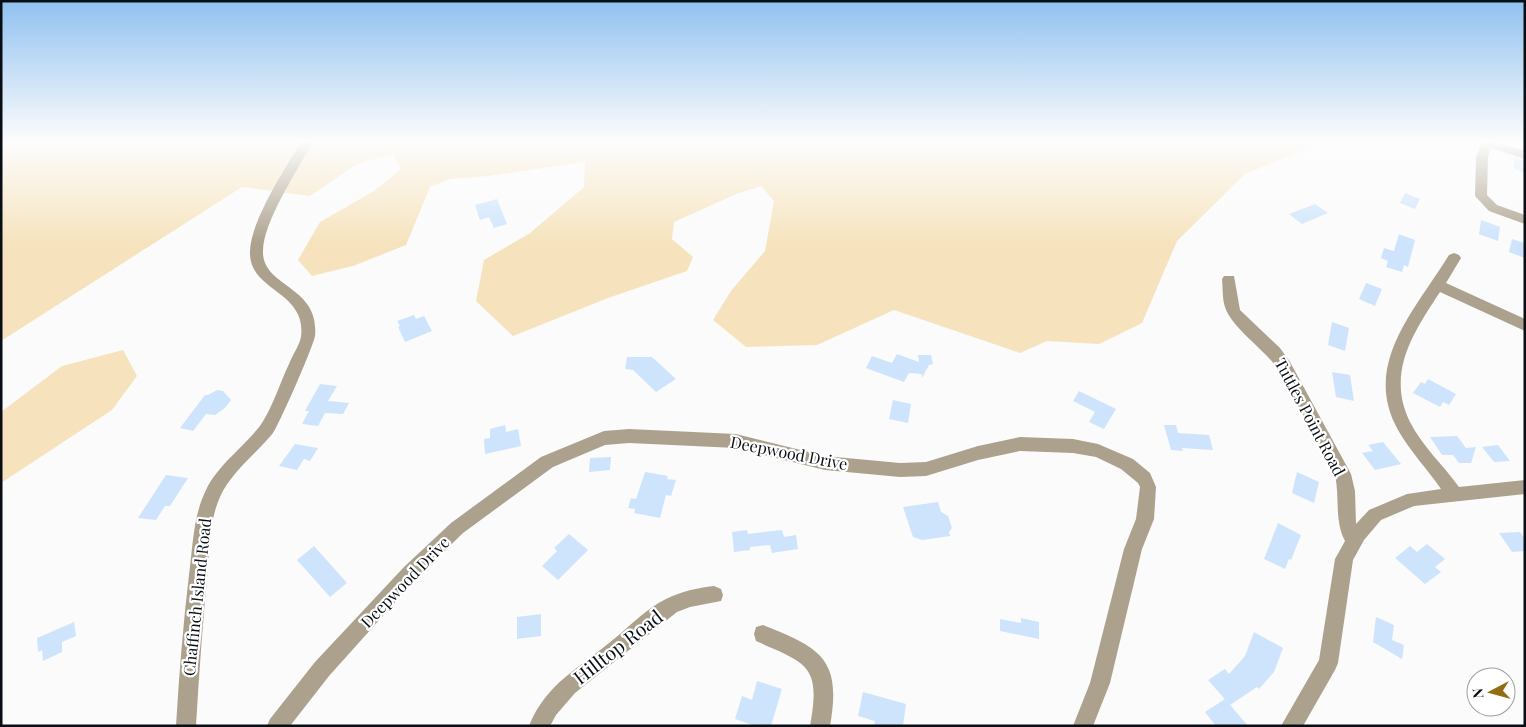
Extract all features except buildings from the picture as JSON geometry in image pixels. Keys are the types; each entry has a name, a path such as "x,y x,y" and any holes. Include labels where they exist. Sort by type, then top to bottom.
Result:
{"street":[{"name":"Chaffinch Island Road","path":"186,726 190,650 205,513 213,493 222,478 268,427 308,338 310,326 308,314 304,306 262,272 256,252 264,227 289,176"},
{"path":"1482,176 1481,196 1493,208 1525,220"},
{"path":"1454,258 1410,325 1400,345 1391,378 1391,390 1402,423 1454,493"},
{"name":"Tuttles Point Road","path":"1229,279 1231,305 1234,312 1239,319 1275,352 1285,366 1343,474 1347,492 1345,520 1347,530 1354,540"},
{"path":"1438,285 1501,313 1525,326"},
{"name":"Deepwood Drive","path":"277,726 322,669 410,573 457,528 547,462 604,438 629,436 736,441 825,463 900,470 926,470 978,453 1020,444 1073,446 1098,451 1127,464 1144,478 1148,487 1145,519 1133,549 1100,683 1083,726"},
{"path":"1291,726 1328,663 1344,559 1354,540 1375,514 1413,499 1454,493 1525,487"},
{"name":"Hilltop Road","path":"539,726 549,708 568,686 670,606 689,598 714,595"},
{"path":"762,634 806,653 819,668 825,684 825,703 820,726"}],"shaded area":[{"path":"1,176 339,176 310,196 242,187 1,341"},
{"path":"392,176 490,176 450,179 430,187 406,245 353,266 312,276 298,260 320,222 374,191"},
{"path":"584,176 1243,176 1177,241 1142,323 1099,344 1047,341 1020,353 894,310 817,345 746,347 713,320 731,291 765,251 774,201 761,186 736,194 674,222 672,239 693,257 687,271 608,298 513,336 476,301 484,260 530,233 584,187"},
{"path":"123,350 137,376 112,410 1,483 1,412 62,366"}]}
